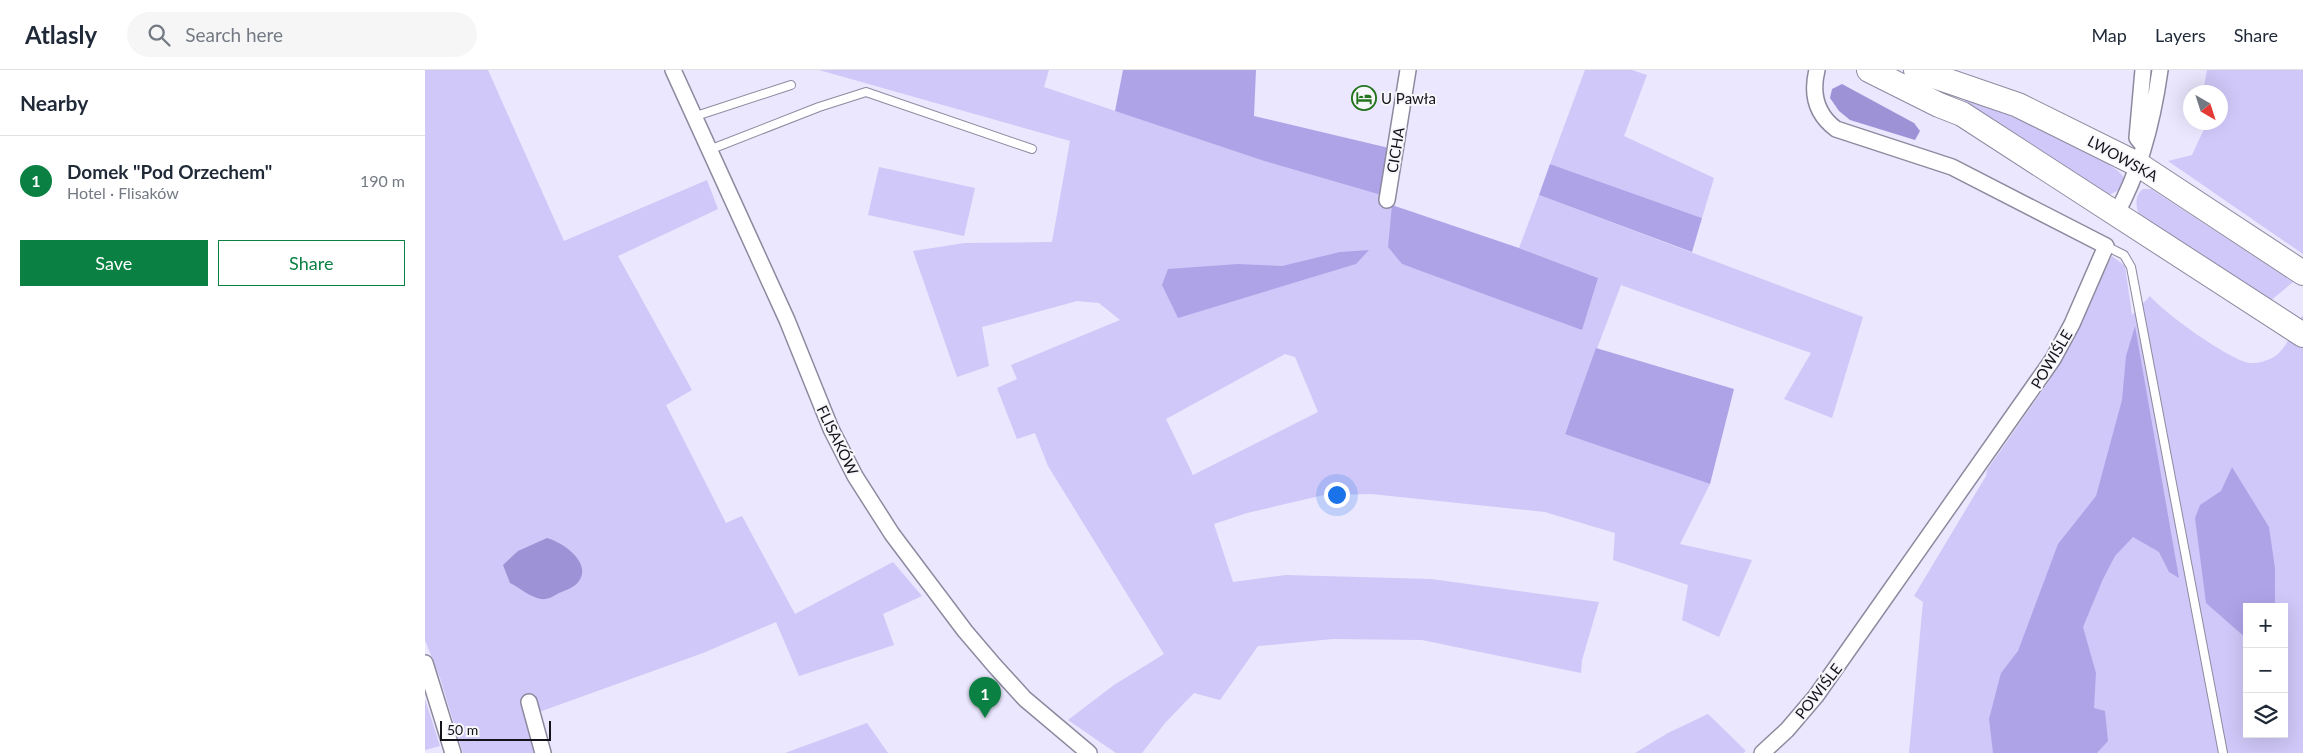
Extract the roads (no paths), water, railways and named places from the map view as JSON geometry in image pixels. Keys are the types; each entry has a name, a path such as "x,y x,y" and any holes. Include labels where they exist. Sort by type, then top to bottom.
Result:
{"main road":[{"name":"LWOWSKA","path":"1869,70 1939,105 1962,114 2299,332"},
{"name":"LWOWSKA","path":"1922,72 1947,93 1962,114"},
{"name":"LWOWSKA","path":"1922,72 2018,105 2141,156 2303,273"}],"street":[{"name":"FLISAKÓW","path":"673,70 787,320 831,429 855,476 892,534 993,665 1025,699 1089,753"},
{"name":"CICHA","path":"1387,200 1408,70"},
{"path":"1817,70 1814,87 1816,101 1823,117 1836,129 1952,167 2106,246"},
{"path":"2141,156 2137,138 2143,70"},
{"path":"2116,214 2131,188 2141,156 2160,70"},
{"name":"POWIŚLE","path":"1762,753 1787,730 1816,696 2021,408 2053,359 2072,324 2106,246"},
{"path":"425,663 453,753"},
{"path":"529,702 543,753"}],"lane":[{"path":"693,117 791,85"},
{"path":"709,150 819,107 866,92 1032,149"},
{"path":"2106,246 2124,255 2131,267 2223,753"}],"place":[{"name":"U Pawła","path":"1364,98"},
{"name":"Domek \"Pod Orzechem\"","path":"985,718"}]}
